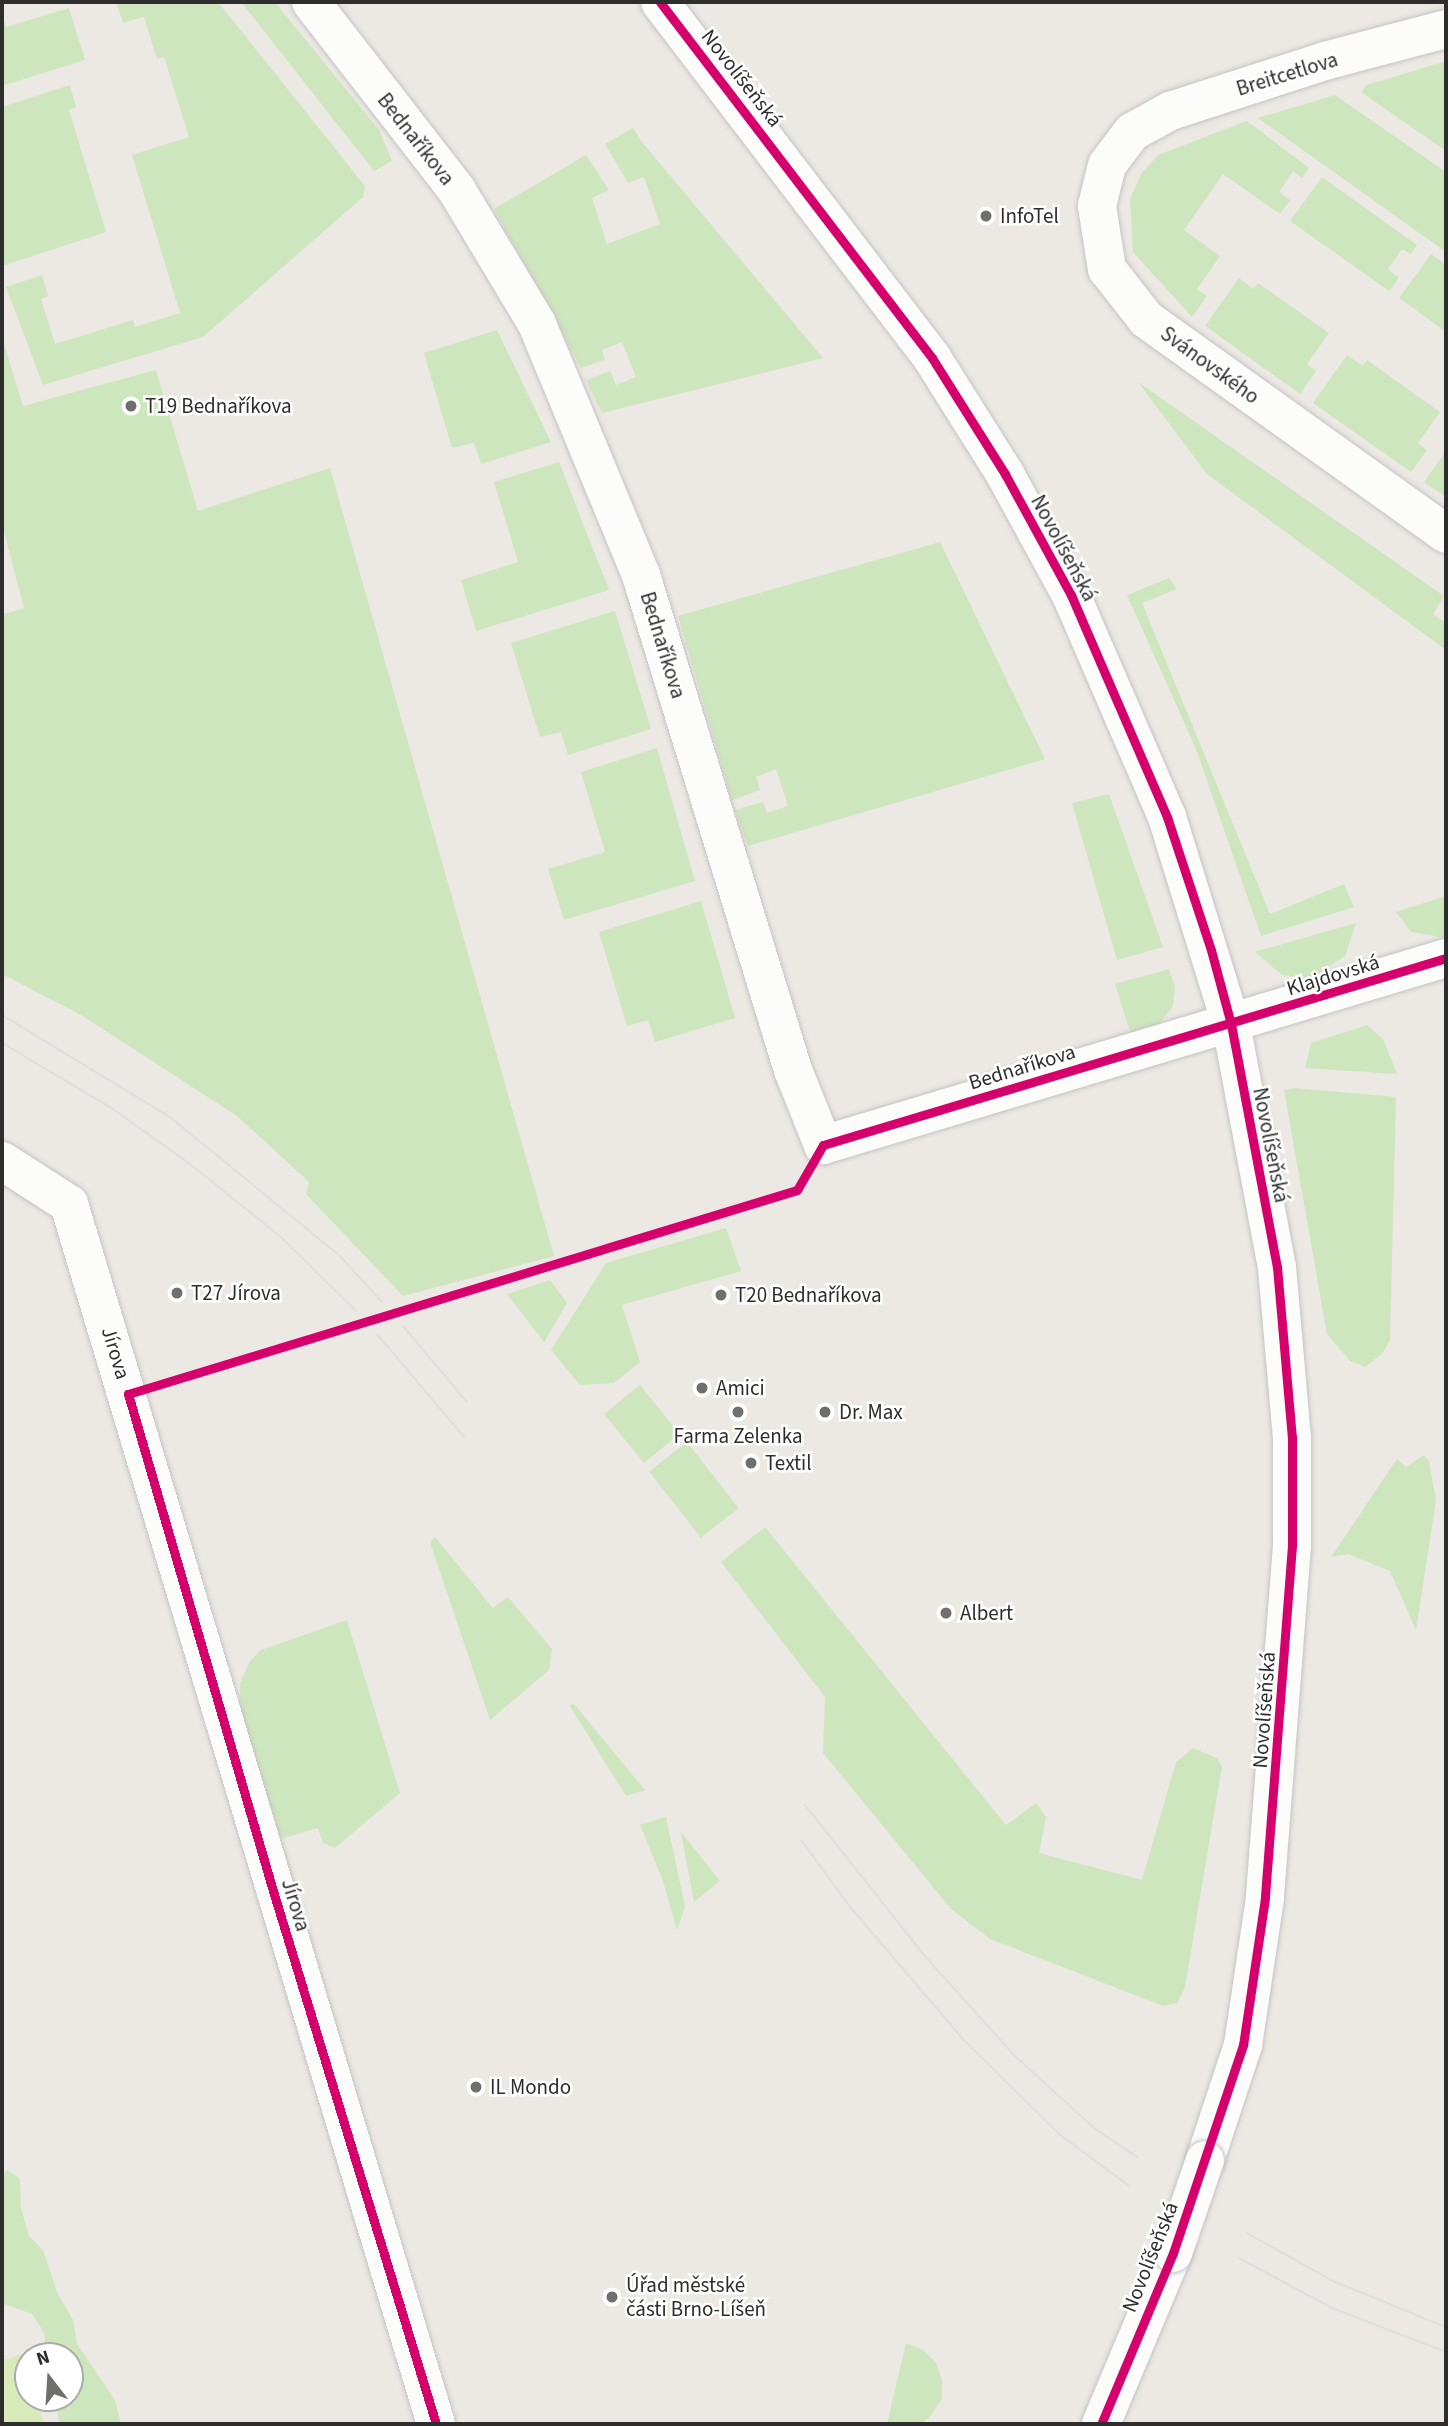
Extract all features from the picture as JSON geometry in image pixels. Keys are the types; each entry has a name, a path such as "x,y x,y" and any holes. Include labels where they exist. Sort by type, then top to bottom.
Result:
{"street":[{"name":"Bednaříkova","path":"311,2 456,189 537,324 641,575 793,1070 822,1145 1231,1024"},
{"name":"Novolíšeňská","path":"660,2 932,358 1004,474 1071,594 1167,817 1231,1024 1277,1267 1292,1437 1293,1545 1265,1898 1243,2045 1173,2253 1101,2424"},
{"name":"Breitcetlova","path":"1132,132 1170,111 1213,96 1446,29"},
{"name":"Svánovského","path":"1132,132 1107,165 1097,206 1107,269 1146,319 1446,534"},
{"name":"Klajdovská","path":"1231,1024 1446,958"},
{"name":"Jírova","path":"2,1161 69,1204 436,2424"}],"green space":[{"path":"116,2 218,2 365,186 363,197 203,337 43,385 6,287 42,275 48,296 41,299 55,344 133,320 135,327 180,313 132,155 189,137 164,57 157,59 144,17 123,23"},
{"path":"241,2 275,2 379,130 392,161 374,171"},
{"path":"69,8 85,60 2,86 2,16 6,27"},
{"path":"1446,61 1446,151 1361,92 1367,85"},
{"path":"70,85 76,107 69,110 106,232 2,266 2,107"},
{"path":"1335,95 1446,172 1446,252 1258,118"},
{"path":"1247,121 1309,168 1302,178 1293,171 1279,192 1290,200 1280,214 1223,174 1184,230 1220,256 1197,289 1207,296 1192,317 1133,252 1130,199 1141,174 1158,155"},
{"path":"633,128 823,358 602,413 586,380 610,371 616,385 636,377 622,342 602,350 605,360 581,368 494,209 586,155 609,190 592,198 607,244 660,224 644,177 628,183 605,144"},
{"path":"1322,177 1417,245 1411,254 1402,249 1388,269 1399,278 1389,291 1290,221"},
{"path":"1431,254 1446,265 1446,332 1399,298"},
{"path":"1239,278 1253,289 1258,283 1329,333 1307,364 1316,371 1300,394 1205,326"},
{"path":"497,330 551,442 481,464 474,443 452,448 424,353"},
{"path":"2,337 23,406 156,370 198,511 330,468 554,1256 403,1296 306,1194 309,1182 237,1116 81,1015 2,974 2,615 24,608 2,524"},
{"path":"1347,355 1363,366 1367,360 1440,412 1418,443 1427,450 1411,472 1313,403"},
{"path":"1138,382 1444,596 1433,614 1446,623 1446,650 1207,474"},
{"path":"1446,451 1446,497 1424,482"},
{"path":"559,462 609,590 476,631 461,580 518,562 494,482"},
{"path":"940,542 1045,759 748,846 735,810 763,802 767,813 788,806 776,769 756,777 760,790 732,800 678,616"},
{"path":"1169,578 1177,589 1142,603 1270,914 1344,884 1354,907 1261,936 1196,749 1127,595"},
{"path":"615,611 651,729 568,755 561,732 540,737 511,643"},
{"path":"657,748 695,881 564,920 548,869 605,852 581,772"},
{"path":"1109,794 1163,947 1117,960 1072,803"},
{"path":"1446,896 1446,938 1411,932 1396,912"},
{"path":"701,901 735,1018 655,1042 648,1020 627,1026 599,932"},
{"path":"1356,923 1345,956 1311,979 1282,975 1255,952"},
{"path":"1169,969 1175,987 1173,1006 1159,1024 1131,1035 1115,984"},
{"path":"1367,1025 1383,1039 1397,1074 1305,1068 1311,1043"},
{"path":"1294,1088 1396,1097 1390,1340 1382,1354 1365,1367 1350,1361 1327,1334 1284,1090"},
{"path":"726,1228 741,1271 622,1305 640,1362 614,1383 580,1385 551,1350 606,1263"},
{"path":"550,1280 567,1303 544,1342 507,1294"},
{"path":"640,1385 680,1434 644,1463 604,1414"},
{"path":"687,1442 739,1508 701,1538 649,1472"},
{"path":"1424,1455 1429,1461 1436,1501 1416,1630 1390,1571 1348,1554 1331,1557 1397,1459 1406,1467"},
{"path":"765,1527 1006,1825 1036,1803 1046,1817 1039,1853 1142,1880 1176,1762 1193,1748 1217,1758 1222,1767 1185,1987 1177,2003 1163,2006 990,1939 951,1909 823,1753 825,1697 721,1562"},
{"path":"435,1537 493,1608 508,1597 552,1649 549,1670 490,1720 430,1542"},
{"path":"347,1620 400,1793 335,1848 323,1843 318,1828 281,1839 241,1714 240,1683 250,1661 261,1650"},
{"path":"574,1704 645,1790 626,1796 569,1705"},
{"path":"666,1817 685,1907 677,1930 663,1881 640,1825"},
{"path":"681,1832 720,1881 694,1902"},
{"path":"8,2170 20,2179 21,2208 29,2236 43,2250 57,2292 73,2320 77,2342 45,2342 45,2334 32,2314 2,2303 2,2174"},
{"path":"906,2343 923,2350 936,2363 942,2380 942,2399 928,2419 919,2424 887,2424"},
{"path":"84,2354 115,2400 121,2424 60,2424 57,2412 84,2412"},
{"path":"14,2357 14,2412 40,2412 44,2424 2,2424 2,2361"}],"tram line":[{"path":"2,1015 170,1117 340,1256 382,1302"},
{"path":"2,1043 110,1107 190,1164 282,1238 355,1310"},
{"path":"403,1326 467,1402"},
{"path":"377,1334 464,1437"},
{"path":"805,1805 923,1954 1014,2055 1094,2128 1137,2157"},
{"path":"801,1840 851,1908 961,2037 1059,2134 1128,2185"},
{"path":"1247,2233 1333,2281 1446,2327"},
{"path":"1239,2258 1332,2308 1446,2352"}],"cycle path":[{"path":"660,2 932,358 1005,474 1071,595 1167,817 1211,950 1231,1024 1277,1267 1292,1437 1292,1545 1265,1898 1243,2045 1173,2253 1101,2424"},
{"path":"436,2424 273,1891 128,1394 797,1190 823,1145 1446,958"}],"place":[{"name":"InfoTel","path":"986,216"},
{"name":"T19 Bednaříkova","path":"131,406"},
{"name":"T27 Jírova","path":"177,1293"},
{"name":"T20 Bednaříkova","path":"721,1295"},
{"name":"Amici","path":"702,1388"},
{"name":"Farma Zelenka","path":"738,1412"},
{"name":"Dr. Max","path":"825,1412"},
{"name":"Textil","path":"751,1463"},
{"name":"Albert","path":"946,1613"},
{"name":"IL Mondo","path":"476,2087"},
{"name":"Úřad městské části Brno-Líšeň","path":"612,2297"}]}
